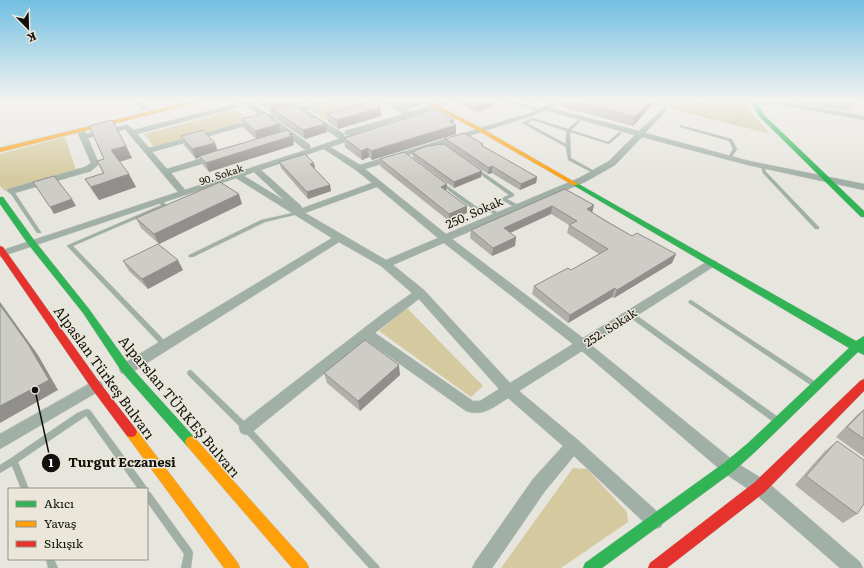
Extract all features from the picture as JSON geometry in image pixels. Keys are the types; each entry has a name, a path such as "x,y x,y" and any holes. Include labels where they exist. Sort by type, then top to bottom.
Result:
{"street":[{"path":"0,141 63,127"},
{"path":"82,134 109,127"},
{"path":"0,150 127,127 181,190"},
{"path":"132,133 156,127"},
{"path":"148,151 237,127"},
{"path":"277,127 287,136 307,147"},
{"path":"327,127 341,136"},
{"name":"90. Sokak","path":"29,239 39,232 181,190 370,127"},
{"name":"90. Sokak","path":"233,173 255,169 379,127"},
{"path":"480,127 768,285"},
{"path":"359,168 488,127"},
{"path":"611,127 729,158 864,187"},
{"name":"250. Sokak","path":"385,264 595,173 612,163 648,127"},
{"path":"773,127 825,179 864,215"},
{"path":"11,191 88,169 95,164 82,134"},
{"path":"797,137 859,197"},
{"path":"324,146 359,168 445,239 583,345 728,467 760,487 854,568"},
{"path":"166,172 224,154"},
{"path":"255,169 299,212"},
{"path":"233,173 299,212 339,238 385,264 420,292 509,391 573,445 654,521"},
{"path":"577,181 712,263 860,348"},
{"path":"299,212 378,184"},
{"name":"90. Sokak","path":"1,250 29,239 160,200 181,190"},
{"name":"Alparslan TÜRKEŞ Bulvarı","path":"0,199 86,312 126,369 302,568"},
{"path":"126,369 339,238"},
{"name":"Alpaslan Türkeş Bulvarı","path":"1,250 96,386 225,565"},
{"name":"252. Sokak","path":"366,333 471,407 482,407 712,263"},
{"path":"246,428 420,292"},
{"path":"590,568 728,467 816,385 860,348 862,338"},
{"path":"655,568 760,487 864,384"},
{"path":"0,442 96,386"},
{"path":"481,568 539,485 573,445"}],"lane":[{"path":"531,127 568,146"},
{"path":"556,127 609,143 620,133"},
{"path":"568,130 572,127"},
{"path":"683,127 731,140 736,149 729,158"},
{"path":"568,130 569,159 595,173"},
{"path":"408,158 410,156 440,148"},
{"path":"470,165 512,195 504,199 518,207"},
{"path":"763,166 764,172 816,228"},
{"path":"439,181 476,209 485,206 499,215"},
{"path":"11,191 39,232"},
{"path":"160,200 164,205 70,246 165,345"},
{"path":"191,256 263,221 299,212"},
{"path":"691,302 816,385"},
{"path":"630,314 778,422"},
{"path":"190,373 246,428 374,568"},
{"path":"0,469 14,461 80,415 87,412 142,488"},
{"path":"14,461 24,488"},
{"path":"148,496 189,553 188,565 186,568"}],"shaded area":[{"path":"173,127 226,127 154,147 144,134"},
{"path":"740,127 763,127 770,134"},
{"path":"65,137 76,170 5,191 0,186 0,154"},
{"path":"407,308 483,386 471,397 379,331"},
{"path":"573,468 587,469 627,512 628,522 561,568 501,568"}],"building":[{"path":"89,127 116,127 126,146 111,150 129,174 91,187 85,179 104,173 97,161 104,159"},
{"path":"250,127 270,127 255,131"},
{"path":"298,127 316,127 303,130"},
{"path":"380,127 451,127 371,151 368,148 361,151 344,138"},
{"path":"203,130 215,143 192,149 181,136"},
{"path":"287,130 292,133 289,134 292,136 206,163 199,156"},
{"path":"464,133 483,144 481,145 537,177 521,184 492,166 489,168 444,139"},
{"path":"444,144 482,171 454,182 412,152 427,146"},
{"path":"404,152 447,184 441,187 467,206 449,214 380,159"},
{"path":"305,154 314,163 310,164 330,185 307,192 279,162"},
{"path":"54,176 72,199 50,207 33,182"},
{"path":"220,182 239,194 154,234 136,218"},
{"path":"565,189 594,205 587,209 604,220 632,236 637,233 676,254 617,290 615,288 570,315 534,286 568,268 571,270 608,249 569,225 577,221 552,206 504,228 516,237 493,248 471,230"},
{"path":"158,244 178,260 142,279 123,261"},
{"path":"0,305 28,344 49,380 0,406"},
{"path":"365,340 399,365 358,401 324,373"},
{"path":"864,410 864,439 847,427"},
{"path":"837,441 864,460 864,504 857,514 806,476"}],"traffic: fast":[{"path":"773,127 864,215"},
{"path":"575,184 864,351"},
{"path":"0,199 31,242 86,311 126,369 191,442"},
{"path":"590,568 729,467 751,448 864,340"}],"traffic: slow":[{"path":"0,150 96,127"},
{"path":"474,127 575,184"},
{"path":"131,432 233,568"},
{"path":"191,442 302,568"}],"traffic: jam":[{"path":"0,249 96,386 131,432"},
{"path":"655,568 760,487 864,384"}],"place":[{"name":"Turgut Eczanesi","path":"35,390"}]}
